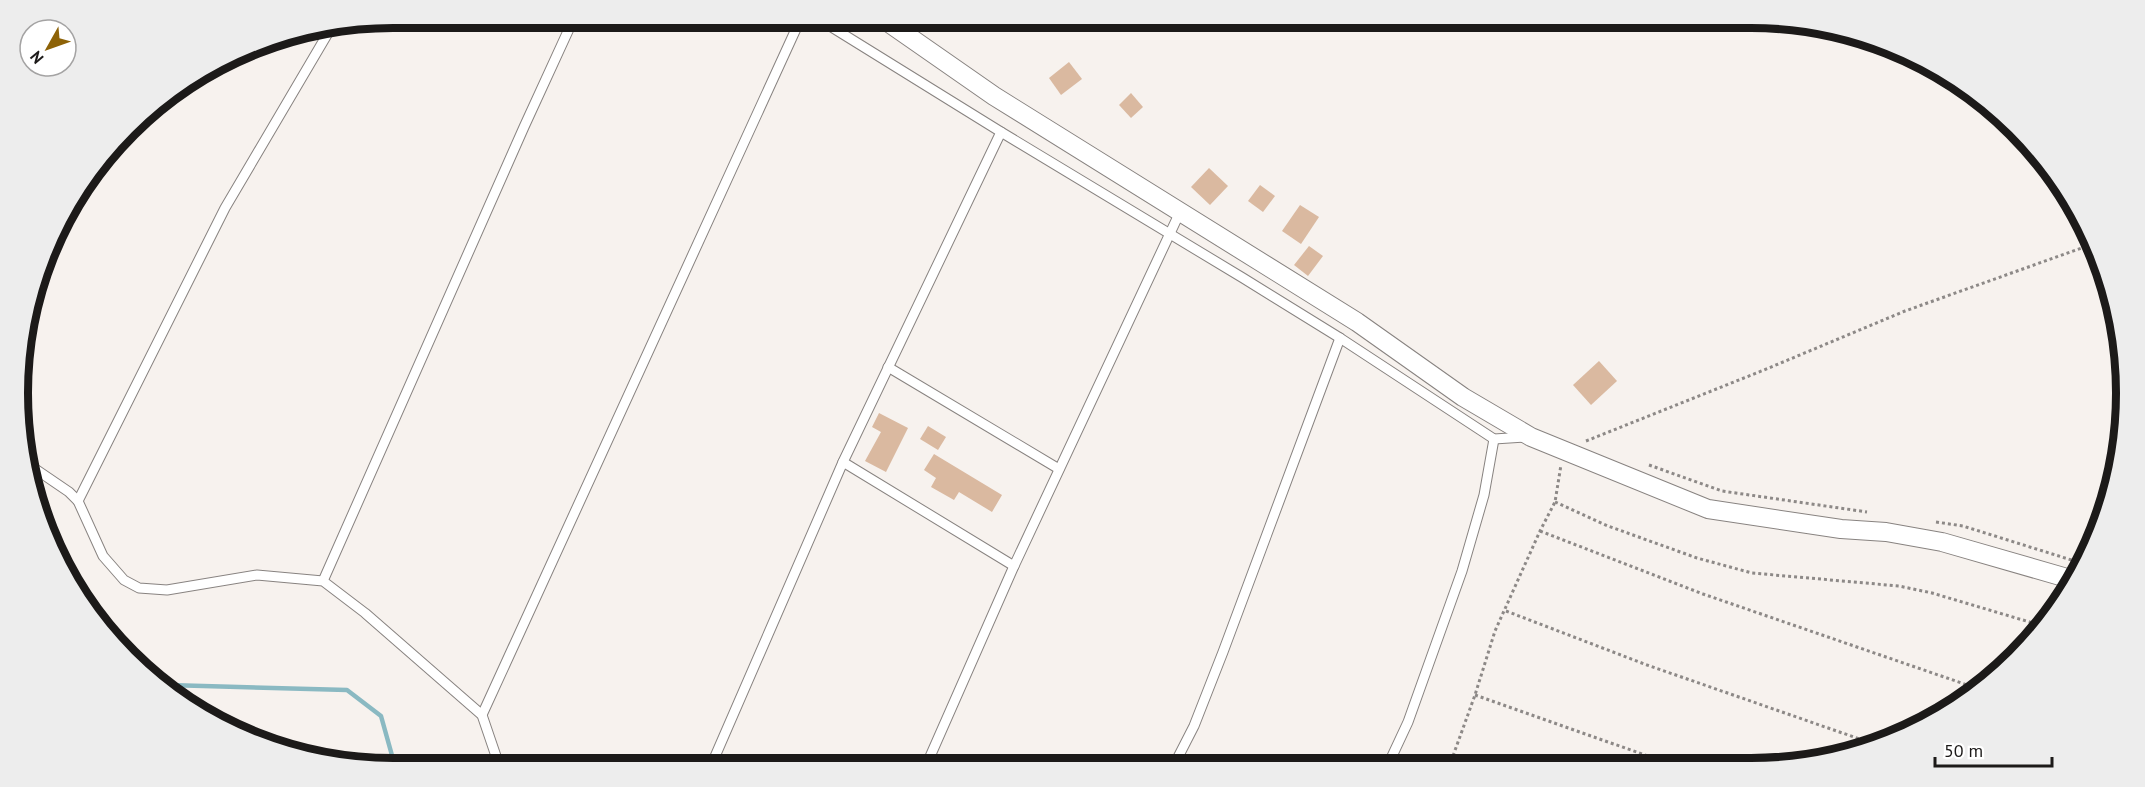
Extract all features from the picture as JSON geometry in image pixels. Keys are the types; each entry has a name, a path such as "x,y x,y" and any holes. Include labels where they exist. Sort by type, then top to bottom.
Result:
{"street":[{"path":"896,28 994,96 1357,322 1463,397 1531,437 1708,509 1841,529 1886,532 1942,542 2067,578"}],"lane":[{"path":"323,581 569,28"},
{"path":"482,715 796,28"},
{"path":"833,28 1340,338 1494,439 1531,437"},
{"path":"78,501 225,208 327,35"},
{"path":"714,758 843,462 1001,132"},
{"path":"929,758 1014,566 1180,212"},
{"path":"1178,758 1194,726 1223,652 1340,338"},
{"path":"888,368 1059,470"},
{"path":"1391,758 1411,713 1462,571 1484,495 1494,439"},
{"path":"843,462 1014,566"},
{"path":"37,470 78,501 103,556 124,580 139,588 167,590 257,575 323,581 365,613 482,715 497,758"}],"path":[{"path":"1594,446 1583,442 1905,311 2086,247"},
{"path":"1452,758 1495,631 1555,502 1564,450"},
{"path":"1647,465 1722,491 1875,514"},
{"path":"1555,502 1608,526 1687,554 1752,573 1899,586 1932,593 2035,624"},
{"path":"1930,522 1963,526 2076,561"},
{"path":"1540,531 1703,594 1970,686"},
{"path":"1506,611 1647,665 1864,741"},
{"path":"1475,695 1653,758"}],"building":[{"path":"1069,62 1082,79 1061,95 1049,78"},
{"path":"1131,93 1143,107 1131,118 1119,105"},
{"path":"1209,168 1228,186 1210,205 1191,187"},
{"path":"1260,185 1275,196 1263,212 1248,201"},
{"path":"1300,205 1319,217 1301,244 1282,231"},
{"path":"1309,246 1323,256 1308,276 1294,265"},
{"path":"1599,361 1617,381 1591,405 1573,385"},
{"path":"879,413 908,428 886,472 865,461 881,432 872,427"},
{"path":"928,426 946,437 938,450 920,439"},
{"path":"934,454 1002,495 992,512 959,492 954,500 931,487 936,478 924,470"}],"waterway":[{"path":"174,685 347,690 381,716 393,758"}]}
